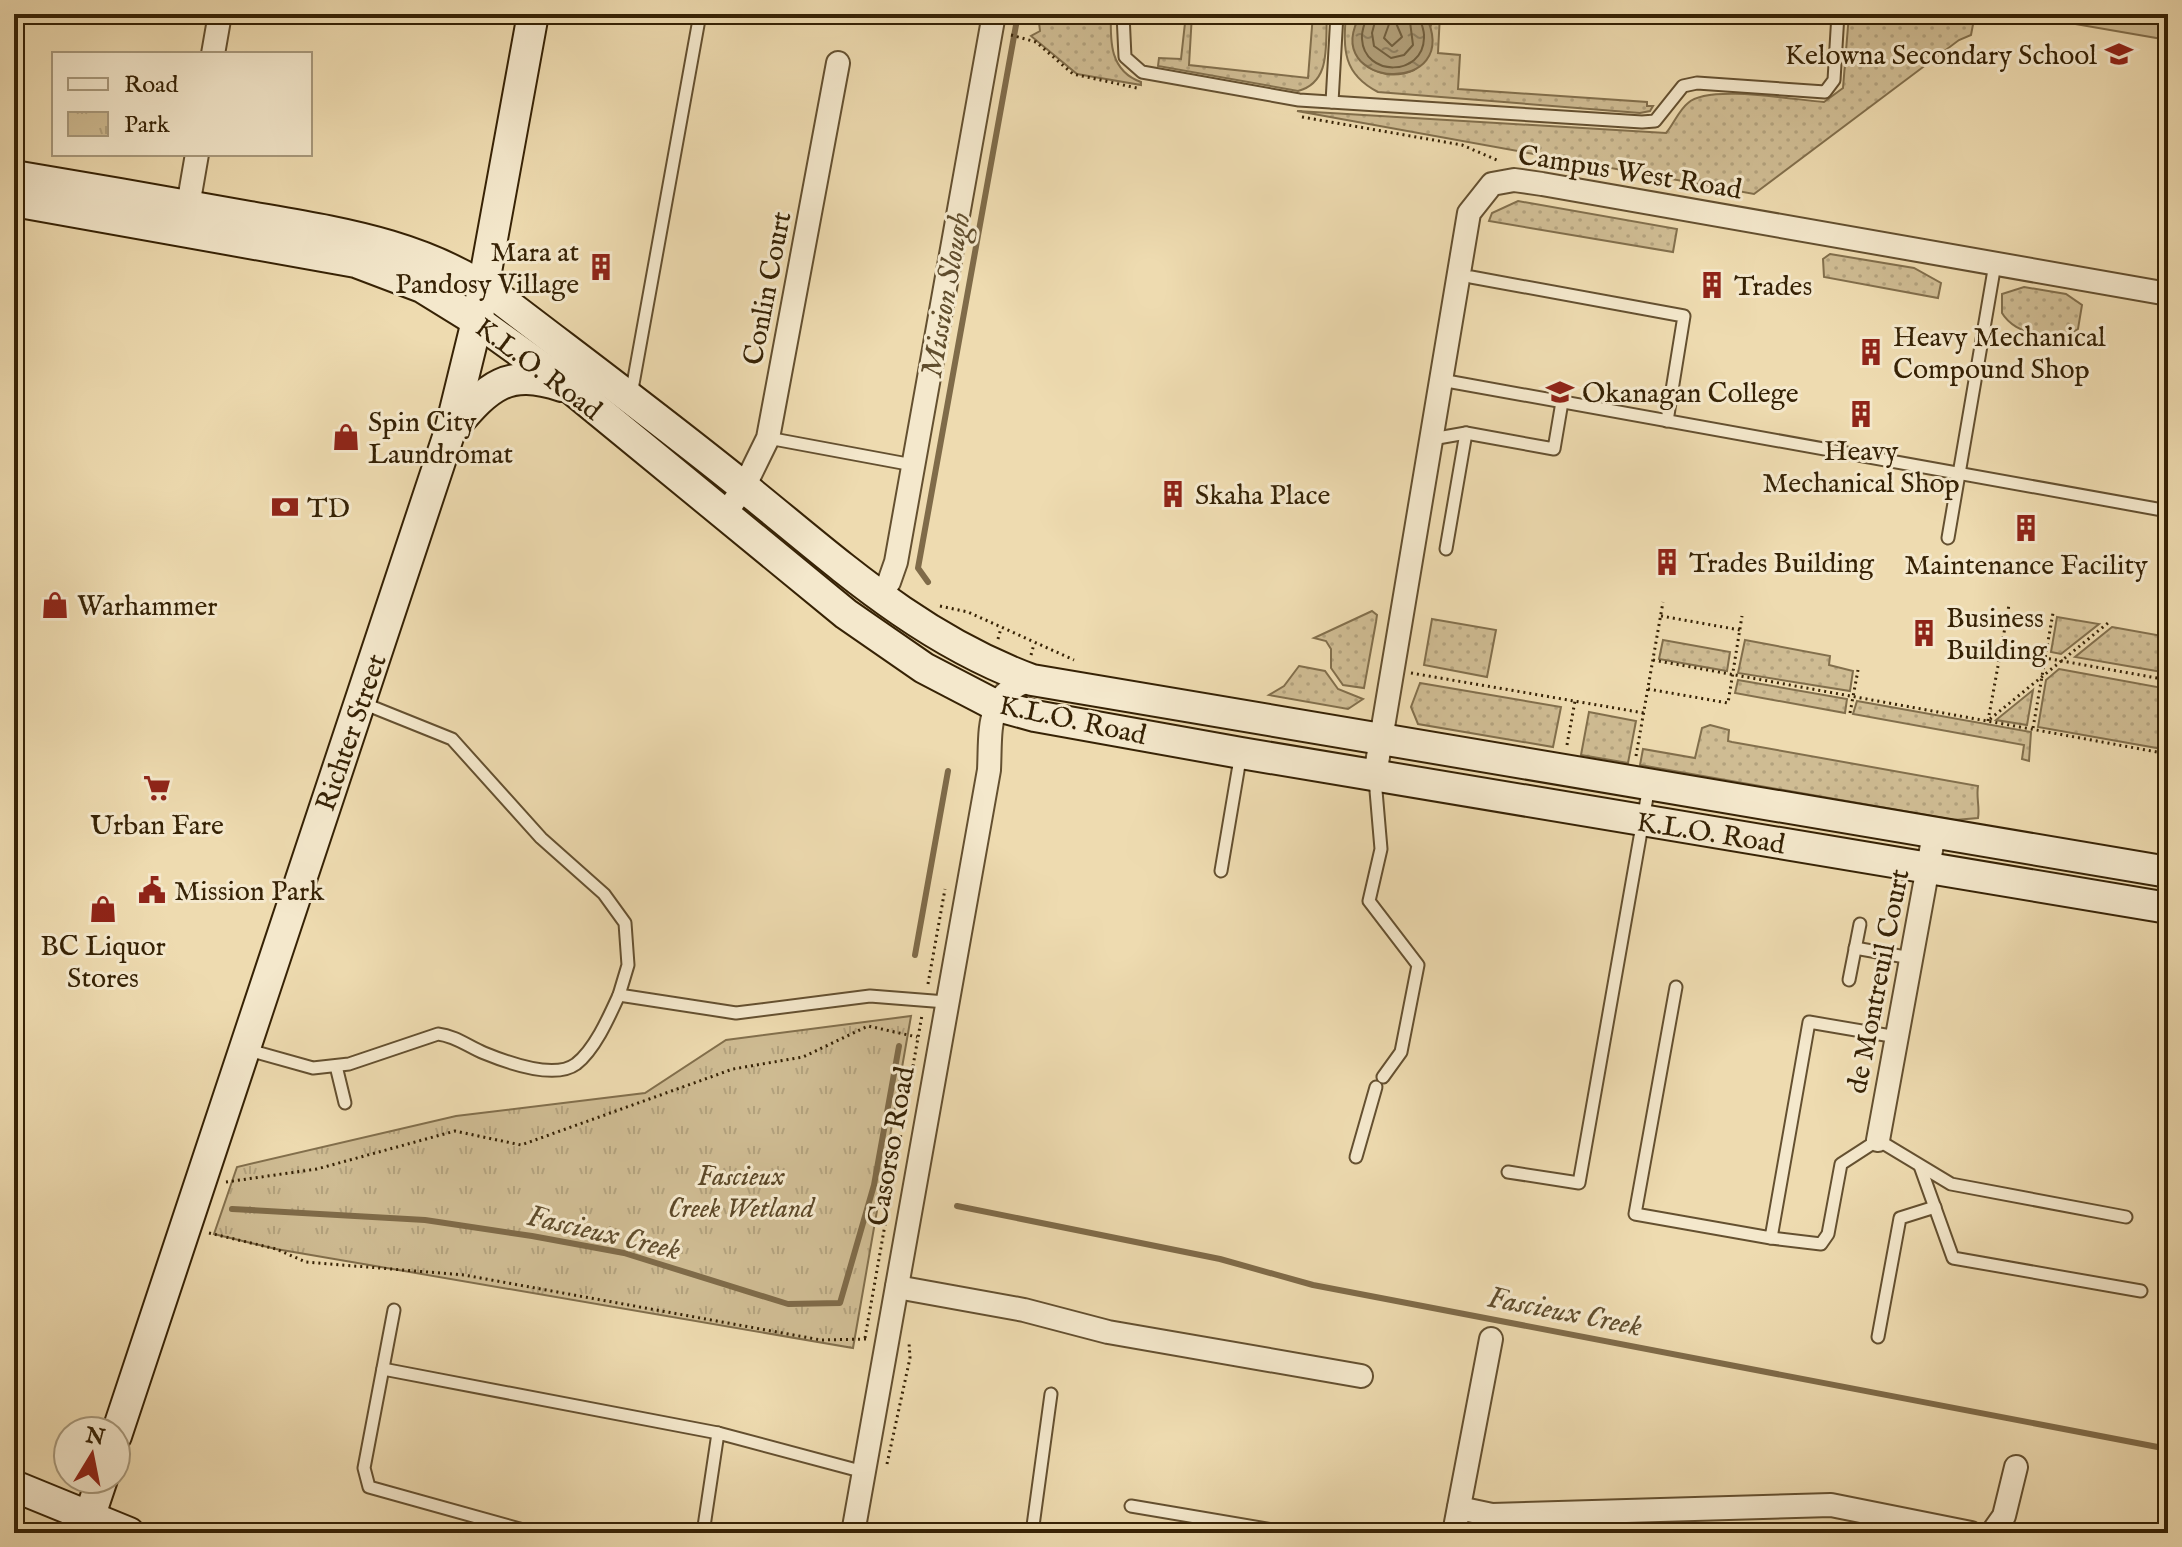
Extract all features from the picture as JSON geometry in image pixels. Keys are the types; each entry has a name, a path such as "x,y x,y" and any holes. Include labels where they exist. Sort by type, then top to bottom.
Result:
{"main road":[{"name":"Richter Street","path":"123,1415 450,431 477,321 533,14"},
{"name":"K.L.O. Road","path":"14,176 364,238 431,259 483,286 630,397 878,597 944,641 1032,680 1380,739 1642,777 1934,834 2168,872"},
{"name":"K.L.O. Road","path":"14,201 356,262 422,287 477,321 572,389 846,614 924,668 1007,709 1241,753 2168,908"},
{"path":"450,431 478,399 501,383 533,377 572,389"},
{"path":"14,1486 87,1525 129,1533"},
{"path":"87,1525 97,1495"}],"street":[{"path":"213,52 220,14"},
{"path":"878,597 889,582 896,562 994,14"},
{"name":"Conlin Court","path":"725,514 744,487 768,438 838,63"},
{"path":"188,206 197,156"},
{"name":"Campus West Road","path":"1375,775 1469,213 1481,194 1499,181 1542,184 2168,294"},
{"path":"1007,709 1002,694 1016,684 1032,680"},
{"name":"Casorso Road","path":"853,1533 989,770 1007,709"},
{"name":"de Montreuil Court","path":"1878,1140 1934,834"},
{"path":"897,1287 1024,1310 1108,1332 1361,1376"},
{"path":"1454,1533 1491,1339"},
{"path":"1992,1533 2004,1516 2016,1467"},
{"path":"1459,1508 1492,1515 1831,1505 1971,1533"}],"lane":[{"path":"630,397 700,14"},
{"path":"1123,14 1125,57 1142,72 1299,100 1642,122 1655,121 1683,86 1697,83 1825,92 1834,80 1838,14"},
{"path":"1332,102 1337,14"},
{"path":"1948,538 1995,264"},
{"path":"1471,277 1684,316 1667,421"},
{"path":"1441,380 2168,511"},
{"path":"1432,439 1466,433 1554,449 1562,402"},
{"path":"1446,549 1466,433"},
{"path":"768,438 913,465"},
{"path":"242,1049 313,1068 336,1066 438,1034 496,1058 548,1070 563,1069 576,1064 603,1027 619,995 628,965 625,923 604,894 541,838 452,739 360,701"},
{"path":"1221,871 1241,753"},
{"path":"1356,1157 1379,1082 1401,1052 1418,965 1369,901 1381,849 1375,775"},
{"path":"1508,1172 1579,1183 1644,821 1642,777"},
{"path":"1849,980 1860,924"},
{"path":"1855,948 1911,958"},
{"path":"1676,987 1635,1214 1821,1244 1828,1234 1841,1164 1878,1140 1951,1184 2126,1217"},
{"path":"619,995 736,1013 870,996 946,1002"},
{"path":"1771,1238 1809,1022 1897,1037"},
{"path":"336,1066 345,1103"},
{"path":"1920,1165 1953,1258 2141,1291"},
{"path":"1878,1337 1900,1218 1935,1207"},
{"path":"394,1310 364,1468 369,1487 534,1533"},
{"path":"383,1369 718,1433 864,1472"},
{"path":"1032,1533 1051,1394"},
{"path":"703,1533 718,1433"},
{"path":"1131,1506 1242,1529 1290,1533"}],"path":[{"path":"1006,34 1021,37"},
{"path":"1642,777 1644,713 1663,602"},
{"path":"939,605 968,612 1048,650"},
{"path":"1988,721 2009,605"},
{"path":"2033,729 2053,613"},
{"path":"1661,615 1740,630"},
{"path":"1648,689 1728,703 1742,616"},
{"path":"1988,721 2108,623"},
{"path":"1984,647 2168,680"},
{"path":"1653,660 2168,754"},
{"path":"1850,713 1858,670"},
{"path":"1411,673 1644,713"},
{"path":"1565,755 1575,701"},
{"path":"222,1183 317,1169 455,1131 521,1145 733,1069 803,1057 868,1026 939,1041"},
{"path":"184,1227 276,1249 306,1262 464,1275 821,1340 886,1342"}],"green space":[{"path":"1038,14 1111,14 1114,54 1123,71 1141,85 1077,74 1031,36 1040,31"},
{"path":"1186,14 1192,14 1189,65 1308,78 1313,14 1327,14 1322,71 1309,86 1298,91 1158,66 1159,58 1181,59"},
{"path":"1346,14 1361,14 1355,28 1357,53 1364,63 1386,74 1414,70 1431,25 1425,14 1440,14 1438,53 1460,55 1458,89 1647,102 1647,106 1653,106 1650,111 1640,113 1378,92 1358,77 1348,60"},
{"path":"1849,14 1975,14 1971,35 1959,40 1754,194 1297,111 1666,133 1685,106 1699,97 1733,94 1824,102 1843,88"},
{"path":"2018,14 2168,14 2168,40"},
{"path":"1518,201 1677,229 1673,252 1489,221 1492,213"},
{"path":"1830,254 1914,268 1941,283 1938,298 1824,277 1823,259"},
{"path":"2024,287 2066,294 2082,305 2078,329 2059,336 2037,335 2008,321 2002,313 2002,294"},
{"path":"1372,611 1377,615 1364,688 1343,685 1331,668 1331,649 1326,641 1314,638"},
{"path":"2057,617 2099,624 2061,654 2051,652"},
{"path":"1432,619 1496,630 1487,677 1424,665"},
{"path":"2112,627 2168,637 2168,673 2075,657"},
{"path":"1663,640 1730,652 1727,671 1659,659"},
{"path":"1745,640 1830,656 1829,665 1853,671 1850,691 1738,673"},
{"path":"1299,666 1325,671 1338,689 1363,699 1348,709 1269,695 1284,686"},
{"path":"2059,669 2168,689 2168,750 2038,727 2046,680"},
{"path":"1738,680 1847,699 1845,713 1735,693"},
{"path":"1420,683 1561,707 1553,747 1418,724 1411,707"},
{"path":"2033,690 2027,725 1996,720"},
{"path":"1857,701 2031,732 2029,761 2022,759 2024,745 1853,714"},
{"path":"1589,712 1636,721 1628,763 1581,755"},
{"path":"1710,725 1729,730 1728,741 1732,742 1978,786 1978,818 1955,820 1640,765 1643,749 1695,758 1702,728"},
{"name":"Fascieux Creek Wetland","path":"911,1016 853,1348 276,1249 214,1234 237,1167 456,1116 645,1093 726,1040"}],"water":[{"path":"1361,14 1425,14 1432,41 1426,60 1411,71 1392,74 1373,70 1358,58 1353,39"}],"waterway":[{"name":"Mission Slough","path":"928,582 918,568 1018,14"},
{"name":"Mission Slough","path":"915,955 948,771"},
{"name":"Fascieux Creek","path":"232,1209 425,1220 532,1236 624,1253 788,1304 840,1303 874,1185 899,1046"},
{"name":"Fascieux Creek","path":"957,1206 1220,1259 1313,1285 2168,1449"}],"place":[{"name":"Kelowna Secondary School","path":"2119,54"},
{"name":"Mara at Pandosy Village","path":"601,267"},
{"name":"Trades","path":"1712,285"},
{"name":"Heavy Mechanical Compound Shop","path":"1871,352"},
{"name":"Okanagan College","path":"1560,392"},
{"name":"Heavy Mechanical Shop","path":"1861,414"},
{"name":"Spin City Laundromat","path":"346,437"},
{"name":"Skaha Place","path":"1173,494"},
{"name":"TD","path":"285,507"},
{"name":"Maintenance Facility","path":"2026,528"},
{"name":"Trades Building","path":"1667,562"},
{"name":"Warhammer","path":"55,605"},
{"name":"Business Building","path":"1924,633"},
{"name":"Urban Fare","path":"157,788"},
{"name":"Mission Park","path":"152,890"},
{"name":"BC Liquor Stores","path":"103,909"}]}
